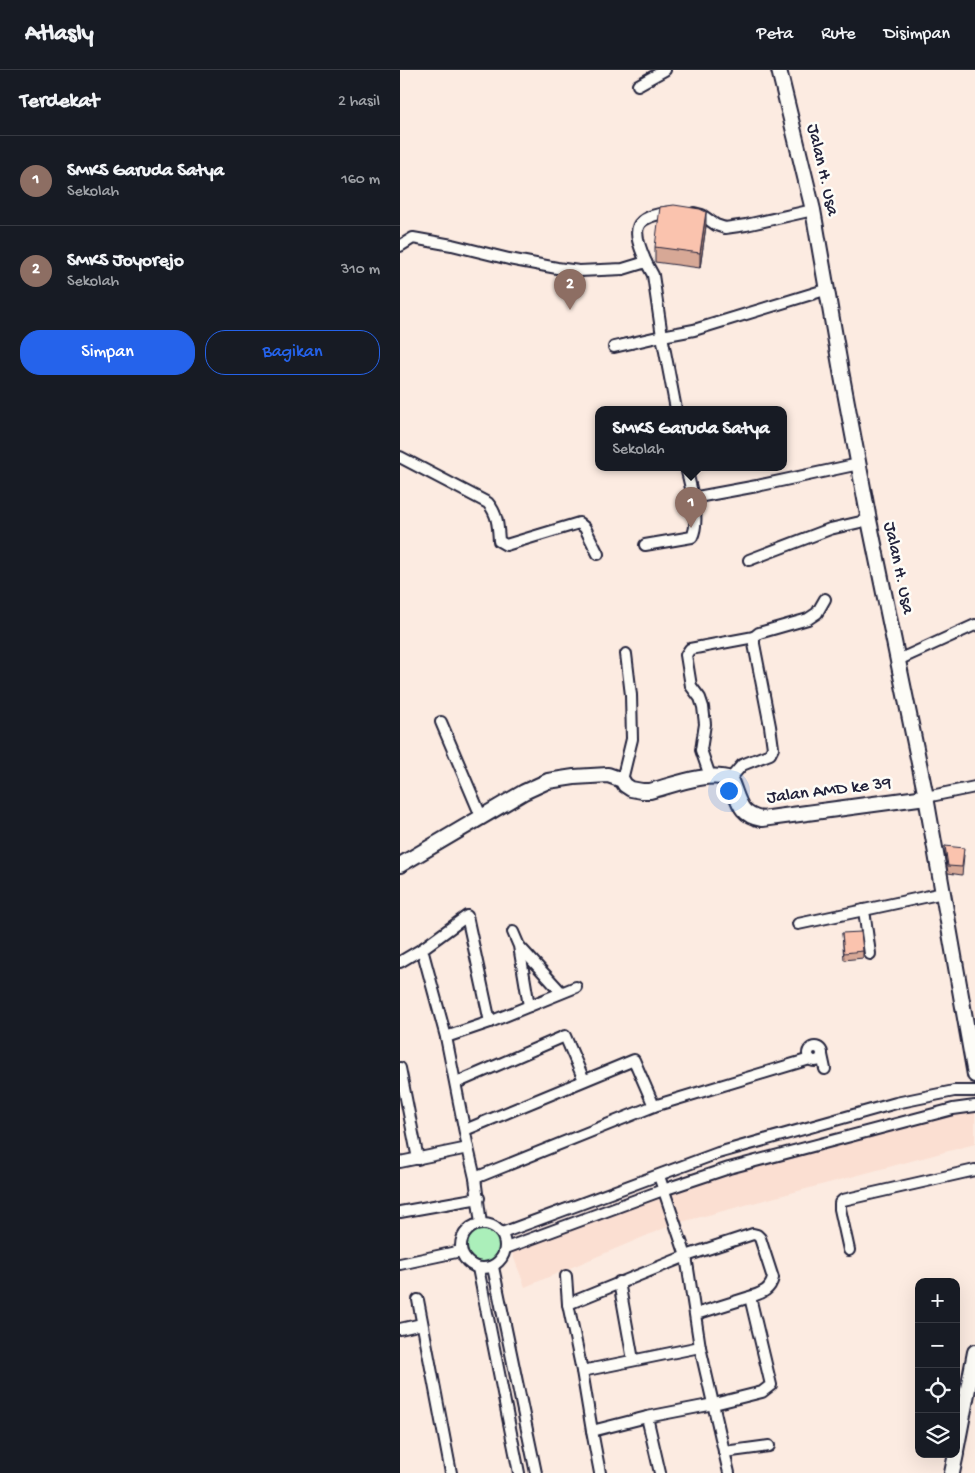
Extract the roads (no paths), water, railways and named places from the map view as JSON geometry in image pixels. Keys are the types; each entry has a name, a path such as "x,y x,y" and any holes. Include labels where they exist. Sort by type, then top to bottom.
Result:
{"street":[{"path":"638,85 665,70"},
{"name":"Jalan H. Usa","path":"779,70 813,210 869,520 926,797 975,1074"},
{"path":"675,406 653,275 640,247 636,230 638,225 649,218 670,212 702,215 716,225 726,228 813,210"},
{"path":"400,246 413,238 509,259 578,271 623,269 646,262"},
{"path":"614,347 694,330 828,289"},
{"path":"400,458 488,502 497,517 499,542 502,544 506,545 579,523 585,528 598,554"},
{"path":"692,498 859,464"},
{"path":"646,545 692,537 695,511 687,471"},
{"path":"749,560 830,529 869,520"},
{"path":"710,776 701,750 705,724 703,707 700,698 691,686 686,655 690,649 754,637 758,634 808,620 817,613 825,599"},
{"path":"898,660 975,625"},
{"path":"400,865 481,816 548,781 608,775 622,780 631,789 650,791 710,776 721,776 730,779 742,765 770,754 773,748 770,726 754,637"},
{"path":"622,780 632,739 631,695 626,654"},
{"path":"441,722 481,816"},
{"name":"Jalan AMD ke 39","path":"730,779 744,812 751,817 762,819 926,797"},
{"path":"926,797 975,787"},
{"path":"798,924 943,893"},
{"path":"864,910 870,954"},
{"path":"400,962 467,916 490,1022"},
{"path":"512,932 519,946 561,992"},
{"path":"519,946 529,1006"},
{"path":"422,948 446,1037 456,1083 479,1198 481,1224"},
{"path":"446,1037 490,1022 576,987"},
{"path":"456,1083 564,1036 584,1080"},
{"path":"475,1178 654,1106 810,1059 809,1050 815,1046 822,1052 825,1069"},
{"path":"465,1130 634,1060 654,1106"},
{"path":"400,1068 418,1159"},
{"path":"502,1233 718,1153 896,1103 954,1091 975,1091"},
{"path":"506,1248 663,1190 738,1166 953,1109 975,1106"},
{"path":"400,1162 468,1148"},
{"path":"849,1250 840,1209 840,1203 843,1200 975,1170"},
{"path":"659,1176 686,1256 700,1347 729,1473"},
{"path":"400,1212 479,1198"},
{"path":"481,1224 493,1226 502,1233 505,1240 506,1248 502,1259 493,1267 478,1268 466,1262 460,1251 462,1238 469,1228 481,1224"},
{"path":"568,1304 686,1256 753,1234 757,1235 760,1238 773,1278 771,1285 766,1291 696,1314"},
{"path":"400,1264 460,1251"},
{"path":"493,1267 536,1473"},
{"path":"478,1268 519,1473"},
{"path":"566,1276 568,1304 600,1473"},
{"path":"619,1282 633,1360"},
{"path":"592,1432 647,1417 714,1404 762,1392 771,1385 750,1297"},
{"path":"418,1300 451,1473"},
{"path":"400,1329 422,1324"},
{"path":"582,1371 700,1347"},
{"path":"960,1441 969,1413 975,1352"},
{"path":"647,1417 660,1473"},
{"path":"724,1452 769,1446"},
{"path":"952,1473 955,1458"}],"place":[{"name":"SMKS Joyorejo","path":"570,310"},
{"name":"SMKS Garuda Satya","path":"691,528"}]}
